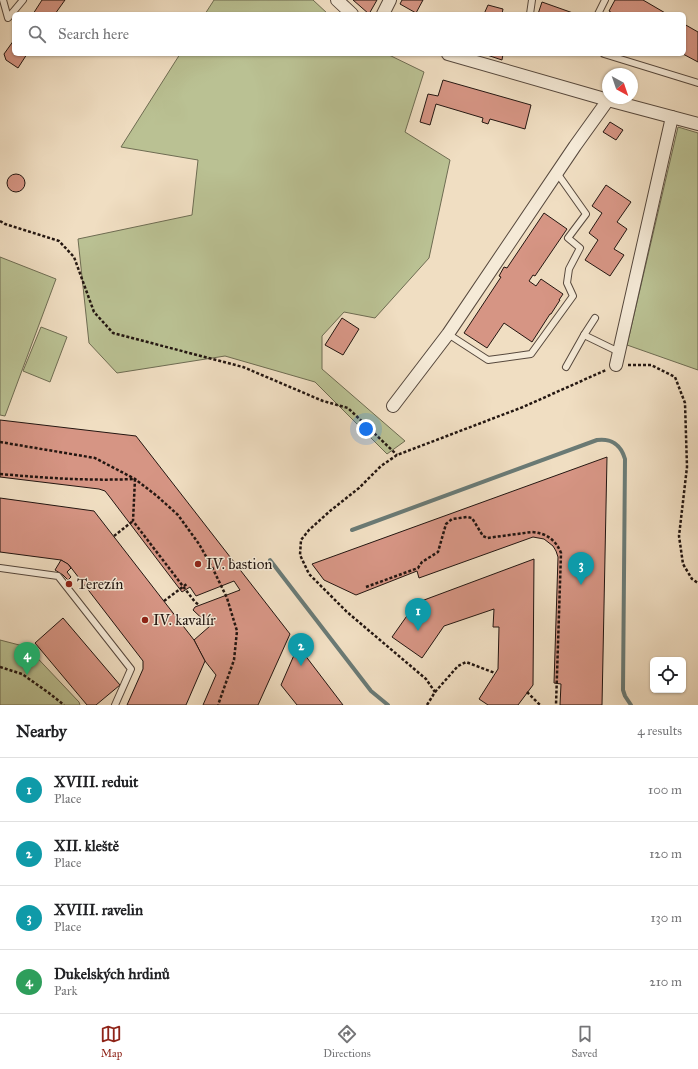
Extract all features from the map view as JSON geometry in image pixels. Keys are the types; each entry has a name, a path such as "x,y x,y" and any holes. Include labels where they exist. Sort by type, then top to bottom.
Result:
{"street":[{"path":"337,0 350,12"},
{"path":"384,12 390,0"},
{"path":"455,56 602,98"},
{"path":"394,406 448,334 557,172 605,104"},
{"path":"623,104 698,124"},
{"path":"616,365 672,117"}],"lane":[{"path":"3,0 8,18 12,13"},
{"path":"13,12 23,0"},
{"path":"530,12 532,0"},
{"path":"599,12 605,0"},
{"path":"610,56 698,83"},
{"path":"448,334 488,360 532,354 573,296 567,283 569,269 580,248 568,238 586,214 557,172"},
{"path":"566,367 595,318"},
{"path":"584,335 619,352"},
{"path":"0,568 58,576 131,669 115,705"}],"path":[{"path":"0,221 5,224 59,241 74,258 94,312 113,333 243,367 323,401 348,408 397,455"},
{"path":"435,692 426,679 347,612 309,574 300,555 301,540 309,530 359,488 382,466 397,455 523,407 616,365 651,366 675,377 685,403 687,467 679,536 683,564 692,579 698,583"},
{"path":"0,442 95,458 135,479 178,515 199,544 212,567 227,598 237,631 234,660 218,705"},
{"path":"0,474 42,478 101,480 135,479"},
{"path":"135,479 134,520 195,602 199,605"},
{"path":"366,587 418,568 422,562 438,552 446,524 452,519 466,517 472,518 483,536 487,538 532,532 538,532 549,536 554,541 561,553 556,705"},
{"path":"114,536 134,520"},
{"path":"164,601 188,583"},
{"path":"427,705 435,692 458,666 466,662 495,673"},
{"path":"0,667 22,674 64,705"},
{"path":"527,692 540,705"}],"green space":[{"path":"214,0 313,0 326,12 206,12"},
{"path":"179,56 391,56 424,72 405,132 450,160 429,258 375,318 344,312 322,336 322,369 405,441 387,454 315,382 225,356 117,373 89,343 78,239 192,215 198,160 121,147"},
{"path":"678,127 698,133 698,370 627,345"},
{"path":"0,257 56,279 5,416 0,415"},
{"path":"41,327 67,337 50,382 23,371"},
{"path":"0,640 27,647 79,702 80,705 0,705"}],"building":[{"path":"42,0 65,0 56,12 34,12"},
{"path":"353,0 377,0 370,12 367,12"},
{"path":"402,0 423,0 417,12 400,4"},
{"path":"615,0 643,0 664,12 611,12 609,11"},
{"path":"542,2 570,12 539,12"},
{"path":"488,5 503,9 502,12 485,12"},
{"path":"686,25 698,32 698,62 686,56"},
{"path":"12,43 12,56 26,56 18,68 6,60 4,54"},
{"path":"490,56 503,56 502,60"},
{"path":"443,80 531,105 525,129 490,119 488,124 482,122 483,118 436,104 430,125 420,122 428,94 438,96"},
{"path":"610,122 623,130 616,140 603,132"},
{"path":"16,174 22,177 25,183 22,189 16,192 10,189 7,183 10,177"},
{"path":"606,185 631,202 617,222 627,229 614,249 624,255 610,276 585,260 598,240 589,233 602,213 592,206"},
{"path":"544,213 567,229 535,276 533,275 529,281 536,286 541,279 563,294 532,342 504,323 487,348 464,333 501,277 499,276 504,267 507,268"},
{"path":"342,318 359,329 343,355 325,345"},
{"name":"IV. bastion","path":"0,420 136,436 290,634 258,705 203,705 216,675 205,661 194,640 210,626 193,610 195,607 240,590 234,581 196,596 190,587 182,592 105,491 0,477"},
{"path":"607,457 602,705 560,705 561,684 554,683 558,557 553,546 544,539 533,537 419,578 417,571 356,595 324,580 312,564"},
{"name":"IV. kavalír","path":"0,498 94,511 194,640 205,661 186,705 127,705 143,669 143,661 69,565 61,560 0,552"},
{"path":"534,559 533,685 518,705 488,705 479,699 498,669 499,627 493,627 494,609 444,626 422,658 392,637 416,603"},
{"path":"61,560 68,564 71,568 67,572 71,577 68,580 55,570"},
{"path":"63,618 120,685 96,705 87,705 35,643"},
{"path":"298,646 343,705 297,705 281,685"}],"waterway":[{"path":"352,530 597,440 611,441 618,446 625,459 623,690 631,705"},
{"path":"270,560 371,691 388,705"}],"place":[{"name":"IV. bastion","path":"198,564"},
{"name":"Terezín","path":"69,584"},
{"name":"XVIII. ravelin","path":"581,585"},
{"name":"IV. kavalír","path":"145,620"},
{"name":"XVIII. reduit","path":"418,631"},
{"name":"XII. kleště","path":"301,666"},
{"name":"Dukelských hrdinů","path":"27,675"}]}
